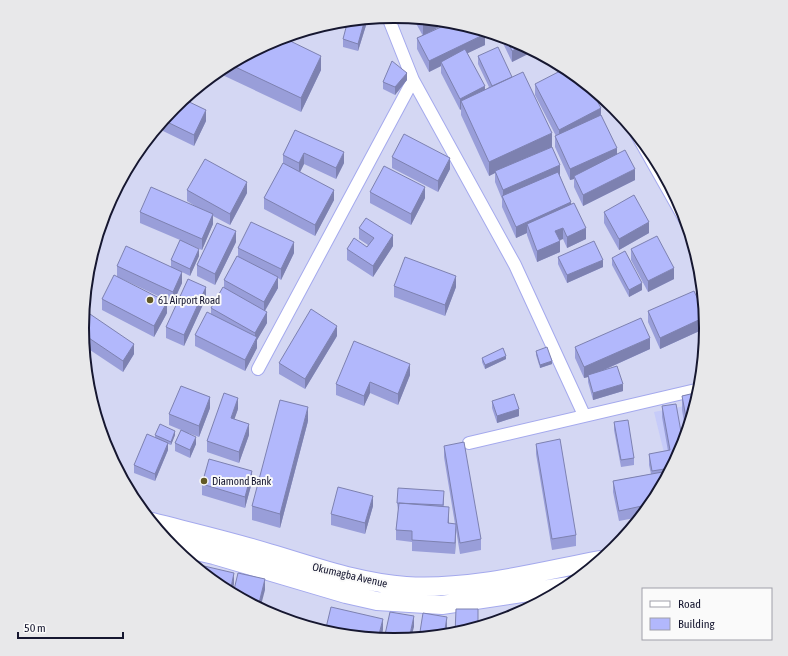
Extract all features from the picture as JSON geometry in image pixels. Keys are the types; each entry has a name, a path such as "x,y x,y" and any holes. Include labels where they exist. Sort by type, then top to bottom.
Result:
{"main road":[{"name":"Okumagba Avenue","path":"161,524 229,541 335,573 374,582 406,586 440,587 485,581 589,562"},
{"name":"Okumagba Avenue","path":"182,548 214,555 346,594 377,600 442,605 552,589"}],"street":[{"path":"390,23 413,80 515,265 584,415"},
{"path":"258,369 413,80"},
{"path":"469,443 693,390"}],"shaded area":[{"path":"689,405 676,445 667,465 654,412"}],"building":[{"path":"363,25 358,44 343,39 346,27"},
{"path":"441,27 482,36 429,61 417,38"},
{"path":"290,41 321,56 301,98 236,67 259,54"},
{"path":"510,46 517,48 512,51"},
{"path":"498,47 512,77 492,86 478,56"},
{"path":"465,49 485,86 460,99 441,62"},
{"path":"392,61 407,73 395,87 383,82"},
{"path":"523,72 552,133 489,162 461,101"},
{"path":"559,72 580,86 597,101 601,108 559,130 535,84"},
{"path":"189,102 206,110 194,135 169,123"},
{"path":"601,115 617,148 570,169 555,136"},
{"path":"295,130 344,152 336,168 304,153 299,163 283,155"},
{"path":"404,134 450,158 438,181 392,157"},
{"path":"552,147 560,165 503,190 495,171"},
{"path":"625,150 635,169 583,195 574,176"},
{"path":"205,159 247,182 230,214 187,190"},
{"path":"283,163 334,190 315,225 264,198"},
{"path":"384,166 425,187 411,214 370,192"},
{"path":"558,172 571,202 516,227 502,196"},
{"path":"151,187 213,214 202,239 140,212"},
{"path":"634,195 649,222 619,239 604,212"},
{"path":"574,203 586,228 567,237 563,228 555,231 560,241 537,251 527,224"},
{"path":"366,218 393,235 373,266 347,249 354,238 367,247 374,238 359,228"},
{"path":"251,222 294,242 281,269 238,248"},
{"path":"217,223 236,231 215,274 197,265"},
{"path":"657,236 674,268 648,281 631,249"},
{"path":"180,240 199,249 190,269 171,260"},
{"path":"594,241 603,260 567,275 558,257"},
{"path":"126,246 182,272 173,292 117,266"},
{"path":"625,251 642,283 629,290 612,258"},
{"path":"237,256 278,277 264,302 224,280"},
{"path":"405,257 456,276 445,305 394,286"},
{"path":"114,275 167,302 154,326 102,299"},
{"path":"188,279 206,287 184,335 166,327"},
{"path":"223,287 267,312 255,333 211,308"},
{"path":"694,291 697,297 699,320 660,338 648,311"},
{"path":"311,309 337,326 305,379 279,363"},
{"path":"207,312 257,337 245,360 195,335"},
{"path":"90,314 134,344 123,361 90,338"},
{"path":"641,318 650,338 584,367 575,347"},
{"path":"354,341 410,364 398,394 370,382 364,396 336,384"},
{"path":"547,347 552,361 540,365 536,351"},
{"path":"503,348 506,356 485,365 482,358"},
{"path":"617,366 623,384 593,393 588,375"},
{"path":"181,386 210,397 199,426 169,414"},
{"path":"224,393 238,398 231,418 249,424 239,452 207,441"},
{"path":"514,394 519,409 497,416 492,401"},
{"path":"692,394 686,417 682,396"},
{"path":"280,400 308,407 280,514 252,506"},
{"path":"676,404 681,432 665,469 652,471 649,454 670,450 662,406"},
{"path":"628,420 634,458 621,460 614,422"},
{"path":"160,424 175,431 171,442 155,435"},
{"path":"181,430 196,437 190,450 175,443"},
{"path":"147,434 168,443 155,474 134,465"},
{"path":"560,439 576,535 552,539 536,444"},
{"path":"464,442 481,539 460,543 444,446"},
{"path":"209,459 252,471 245,497 202,484"},
{"path":"663,472 642,506 619,511 613,481"},
{"path":"338,487 373,496 365,523 331,514"},
{"path":"398,488 444,491 443,505 397,503"},
{"path":"399,503 449,507 448,523 456,524 455,543 412,540 412,531 396,530"},
{"path":"204,566 234,573 231,586 208,570"},
{"path":"238,573 265,579 259,602 234,588"},
{"path":"331,607 383,619 380,632 327,625"},
{"path":"456,609 478,609 478,621 455,627"},
{"path":"390,612 414,616 410,632 385,633"},
{"path":"423,613 447,617 445,628 420,631"}],"place":[{"name":"61 Airport Road","path":"150,300"},
{"name":"Diamond Bank","path":"204,481"}]}
